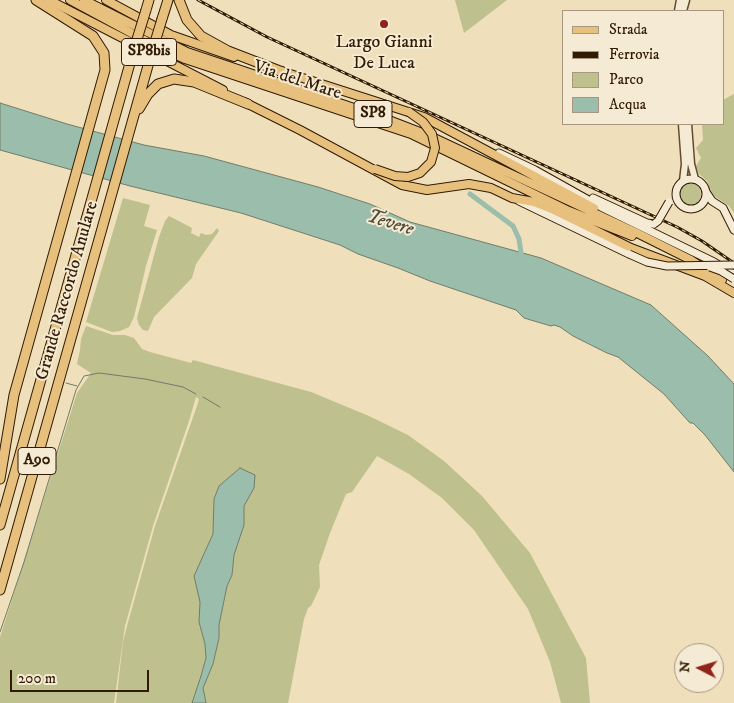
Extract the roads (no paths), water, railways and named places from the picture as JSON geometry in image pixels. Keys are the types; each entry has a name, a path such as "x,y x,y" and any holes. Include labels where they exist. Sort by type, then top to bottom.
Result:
{"highway":[{"path":"0,479 14,394 104,74 104,53 93,36 36,0"},
{"name":"Grande Raccordo Anulare","path":"0,525 149,0"},
{"name":"Grande Raccordo Anulare","path":"0,590 143,82 168,0"},
{"path":"179,0 186,20 201,36 228,50 285,73"},
{"path":"130,130 140,106 156,86 169,79 187,80 248,104"}],"main road":[{"name":"SP8bis","path":"49,0 375,169 396,182 413,188 434,190 462,185 491,188 647,262 667,266 697,265 716,269 734,279"},
{"name":"Via del Mare","path":"70,0 148,42 185,59 410,134 574,213 656,244"},
{"name":"Via del Mare","path":"84,0 187,52 424,133 635,232 696,263 734,291"},
{"name":"SP8bis","path":"106,0 176,38 424,117 462,137 535,170 601,207 714,262 734,274"},
{"path":"375,169 395,176 408,177 420,173 431,162 435,148 432,134 423,122 409,112"},
{"path":"462,137 573,196 635,232"},
{"path":"706,192 702,204 693,209 681,206 676,197 676,188 683,181 695,179 702,184 712,201 721,206 734,230"},
{"path":"566,186 607,203 647,224 654,224 658,221 669,202 676,197"},
{"path":"512,198 542,205 638,251 702,275 734,291"},
{"path":"697,265 734,265"}],"street":[{"path":"682,125 685,164 683,181"},
{"path":"688,125 691,164 695,179"}],"water":[{"name":"Tevere","path":"0,103 144,145 204,156 318,187 370,204 410,222 541,258 651,305 708,356 734,384 734,472 705,435 693,423 690,423 664,394 618,357 573,336 560,327 524,318 516,310 430,281 358,254 340,245 241,213 130,186 0,150"},
{"path":"240,468 255,475 254,488 244,506 244,525 234,555 232,575 227,586 219,625 219,638 213,664 203,688 206,703 192,703 206,658 205,644 199,622 200,602 194,576 213,534 214,499 219,486"}],"waterway":[{"path":"470,194 513,226 519,239 522,259"},
{"path":"0,632 24,562 76,390 84,376 99,373 145,379 183,387 196,394"},
{"path":"66,383 77,386"},
{"path":"203,397 220,407"}],"railway":[{"path":"198,0 267,37 677,227 702,241 734,263"}],"place":[{"name":"Largo Gianni De Luca","path":"384,24"}]}
